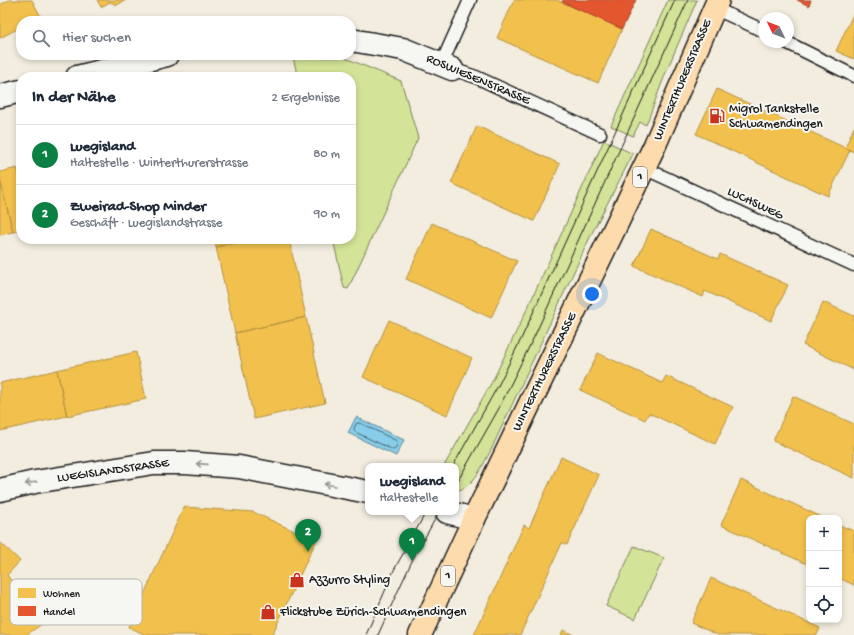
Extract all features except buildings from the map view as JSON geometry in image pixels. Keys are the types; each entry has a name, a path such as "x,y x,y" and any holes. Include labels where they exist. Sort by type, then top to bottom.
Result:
{"main road":[{"name":"WINTERTHURERSTRASSE","path":"420,635 654,147 716,4"}],"street":[{"name":"ROSWIESENSTRASSE","path":"356,41 403,49 447,67"},
{"path":"97,72 147,60"},
{"path":"0,96 16,92"},
{"name":"LUEGISLANDSTRASSE","path":"0,490 35,482 154,463 185,463 239,467 365,491"},
{"path":"457,515 474,520"}],"lane":[{"path":"447,67 470,0"},
{"path":"716,4 758,28"},
{"path":"794,46 854,76"},
{"name":"ROSWIESENSTRASSE","path":"447,67 476,78 600,134"},
{"name":"LUCHSWEG","path":"644,168 854,265"}],"green space":[{"path":"668,0 697,0 666,72 646,125 640,122 633,136 611,126"},
{"path":"294,60 350,60 401,81 418,138 348,289 344,288 334,244 356,244 356,72 297,72"},
{"path":"604,140 633,154 591,235 491,450 481,469 473,480 468,485 459,490 459,463 446,463 493,380"},
{"path":"634,546 664,558 635,619 606,606"}],"water":[{"path":"356,417 404,440 396,456 348,433"}],"tram line":[{"path":"455,463 499,384 522,337 675,0"},
{"path":"459,479 498,410 535,335 688,0"},
{"path":"366,635 394,570 424,515"},
{"path":"378,635 412,561 437,515"}],"place":[{"name":"Migrol Tankstelle Schwamendingen","path":"717,116"},
{"name":"Zweirad-Shop Minder","path":"308,552"},
{"name":"Luegisland","path":"412,561"},
{"name":"Azzurro Styling","path":"297,580"},
{"name":"Flickstube Zürich-Schwamendingen","path":"268,612"}]}
